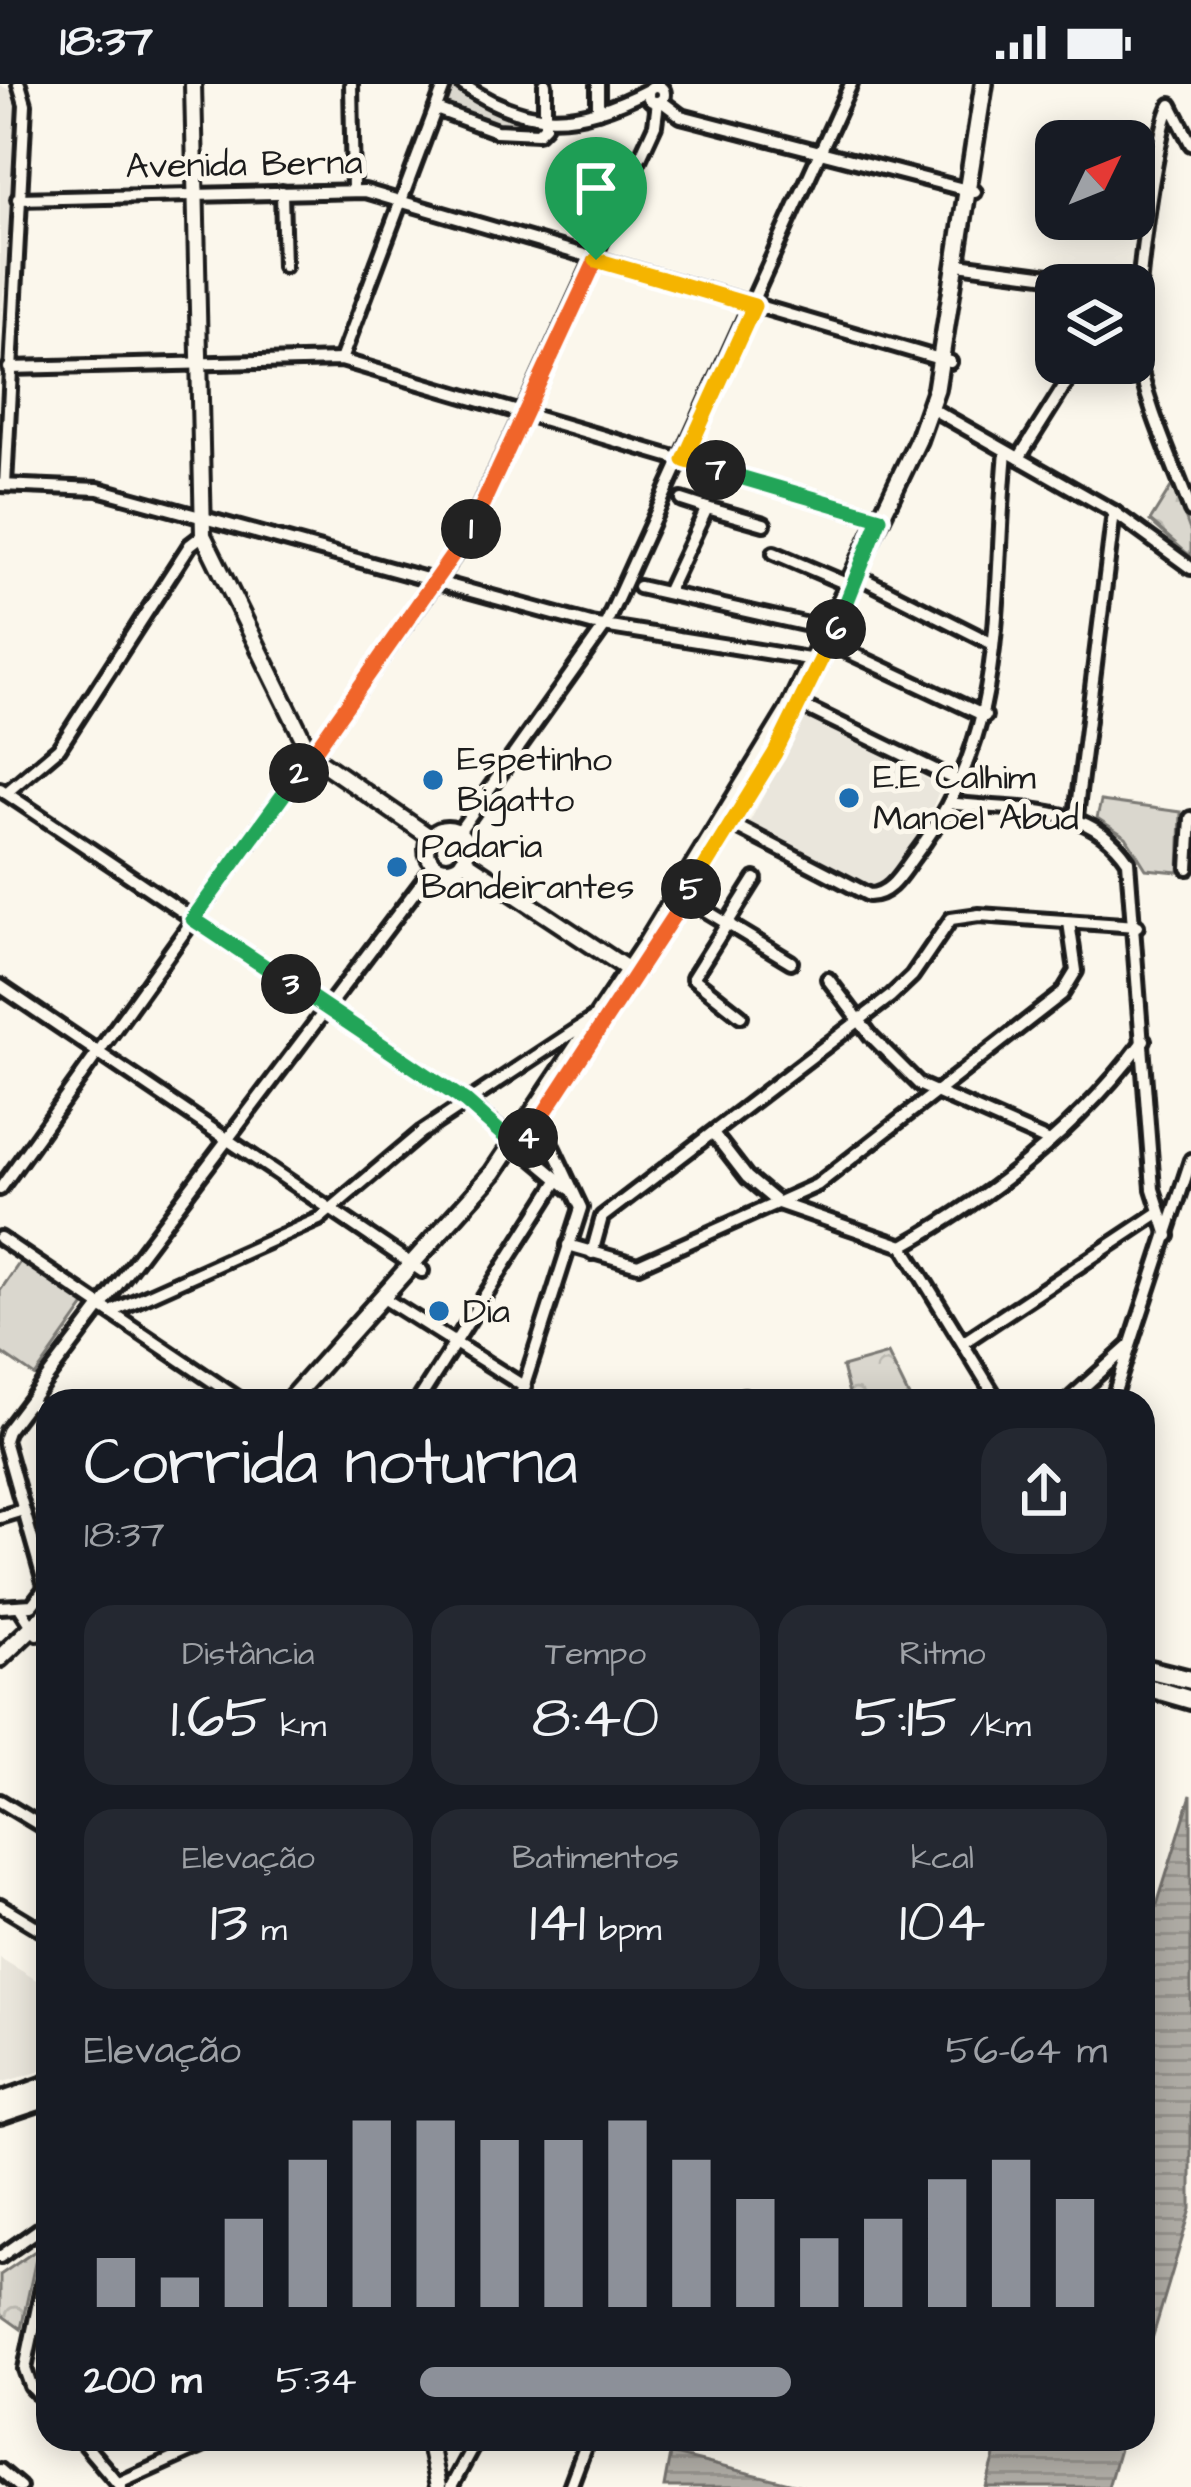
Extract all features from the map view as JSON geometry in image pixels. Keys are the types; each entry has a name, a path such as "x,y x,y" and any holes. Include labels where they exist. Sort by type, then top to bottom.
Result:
{"main road":[{"path":"310,1389 540,1121 600,1016 685,898 796,703 936,411 988,84"},
{"path":"884,519 946,361"},
{"path":"518,1146 728,823"},
{"path":"301,1389 388,1302"},
{"path":"0,1658 36,1630"},
{"path":"0,1669 36,1631"},
{"path":"1155,1671 1191,1680"},
{"path":"1155,1690 1191,1700"},
{"path":"0,2102 36,2089"},
{"path":"0,2114 36,2102"}],"street":[{"path":"19,84 25,104 2,485 98,489 202,527 605,626 817,660"},
{"path":"193,84 202,527 311,755 430,837"},
{"path":"350,84 353,189"},
{"path":"341,360 445,84"},
{"path":"461,84 494,106 546,119 598,111 659,93"},
{"path":"436,109 522,135 542,132 545,84"},
{"path":"598,84 598,111"},
{"path":"458,832 605,626 851,84"},
{"path":"659,93 681,116 973,192"},
{"path":"0,1189 438,582 483,508 656,125 659,93"},
{"path":"1141,264 1163,119 1172,105 1191,144"},
{"name":"Avenida Berna","path":"18,199 353,189 946,361"},
{"path":"282,192 284,266"},
{"path":"962,265 1035,274"},
{"path":"9,368 341,360 884,519"},
{"path":"1019,458 1066,384"},
{"path":"1147,384 1191,511"},
{"path":"936,411 1114,512 1191,568"},
{"path":"728,823 876,896 889,890 962,783 985,716 1006,452"},
{"path":"682,500 764,524"},
{"path":"667,593 707,508"},
{"path":"1076,816 1114,512"},
{"path":"202,527 59,748 3,791 465,1101 561,1176"},
{"path":"774,553 854,579 991,643"},
{"path":"639,587 829,635 985,716"},
{"path":"796,703 962,783"},
{"path":"949,803 1076,816 1106,834 1129,861 1157,1214 1168,1236"},
{"path":"1189,868 1191,818"},
{"path":"440,830 458,832 466,842 463,860 447,869 435,865 427,849 430,837 440,830"},
{"path":"463,860 632,972"},
{"path":"40,1389 106,1309 435,865"},
{"path":"741,1016 693,978 755,879"},
{"path":"685,898 790,962"},
{"path":"592,1253 602,1217 912,976 951,919 979,915 1137,926"},
{"path":"568,1245 638,1265 817,1185 1042,1013 1073,980 1076,959 1069,922"},
{"path":"827,980 905,1072 937,1095 1050,1142"},
{"path":"0,986 418,1268"},
{"path":"106,1309 334,1210 372,1170 465,1101 600,1016"},
{"path":"903,1246 940,1225 1091,1108 1144,1040"},
{"path":"543,1053 564,1078"},
{"path":"540,1121 561,1176 581,1208 602,1217"},
{"path":"713,1133 747,1177 778,1203 903,1246 991,1389"},
{"path":"1116,1389 1191,1160"},
{"path":"426,1389 561,1176"},
{"path":"388,1302 525,1387 581,1208"},
{"path":"964,1342 1157,1214"},
{"path":"0,1238 224,1389"},
{"path":"1081,1389 1129,1346"},
{"path":"36,1394 2,1440 36,1555"},
{"path":"31,1400 36,1406"},
{"path":"0,1517 23,1510"},
{"path":"0,1607 21,1609 36,1602"},
{"path":"21,1609 36,1625"},
{"path":"0,1801 36,1823"},
{"path":"0,1905 36,1927"},
{"path":"0,2257 36,2232"},
{"path":"36,2335 25,2369 36,2392"},
{"path":"90,2451 120,2485 192,2451"},
{"path":"430,2451 438,2487"},
{"path":"451,2487 470,2451"},
{"path":"570,2487 584,2451"},
{"path":"0,2470 20,2487"}],"shaded area":[{"path":"0,85 21,96 0,332"},
{"name":"E.E Calhim Manoel Abud","path":"805,717 941,786 924,829 882,888 872,890 749,823"},
{"path":"1191,1795 1191,2209 1155,2329 1155,1911"},
{"path":"0,1958 36,1980 36,2072 0,2083"},
{"path":"996,2451 1118,2451 1108,2487 986,2487"},
{"path":"670,2454 806,2487 664,2487"}],"green space":[{"path":"453,84 491,109 529,121 527,133 446,108"},
{"path":"1173,484 1191,533 1191,557 1150,521"},
{"path":"1101,801 1181,812 1179,872 1146,869 1126,837 1097,818"},
{"path":"24,1256 85,1297 86,1304 35,1376 0,1352 0,1291"},
{"path":"888,1354 905,1389 848,1389 842,1367"},
{"path":"36,2250 21,2329 0,2314 0,2275"}],"place":[{"name":"Espetinho Bigatto","path":"433,780"},
{"name":"E.E Calhim Manoel Abud","path":"849,798"},
{"name":"Padaria Bandeirantes","path":"397,867"},
{"name":"Dia","path":"439,1311"}],"route":[{"path":"596,260 754,306 684,460 880,518 854,574 860,577 775,753 520,1150 508,1133 465,1101 193,919 462,545 596,260"}]}
